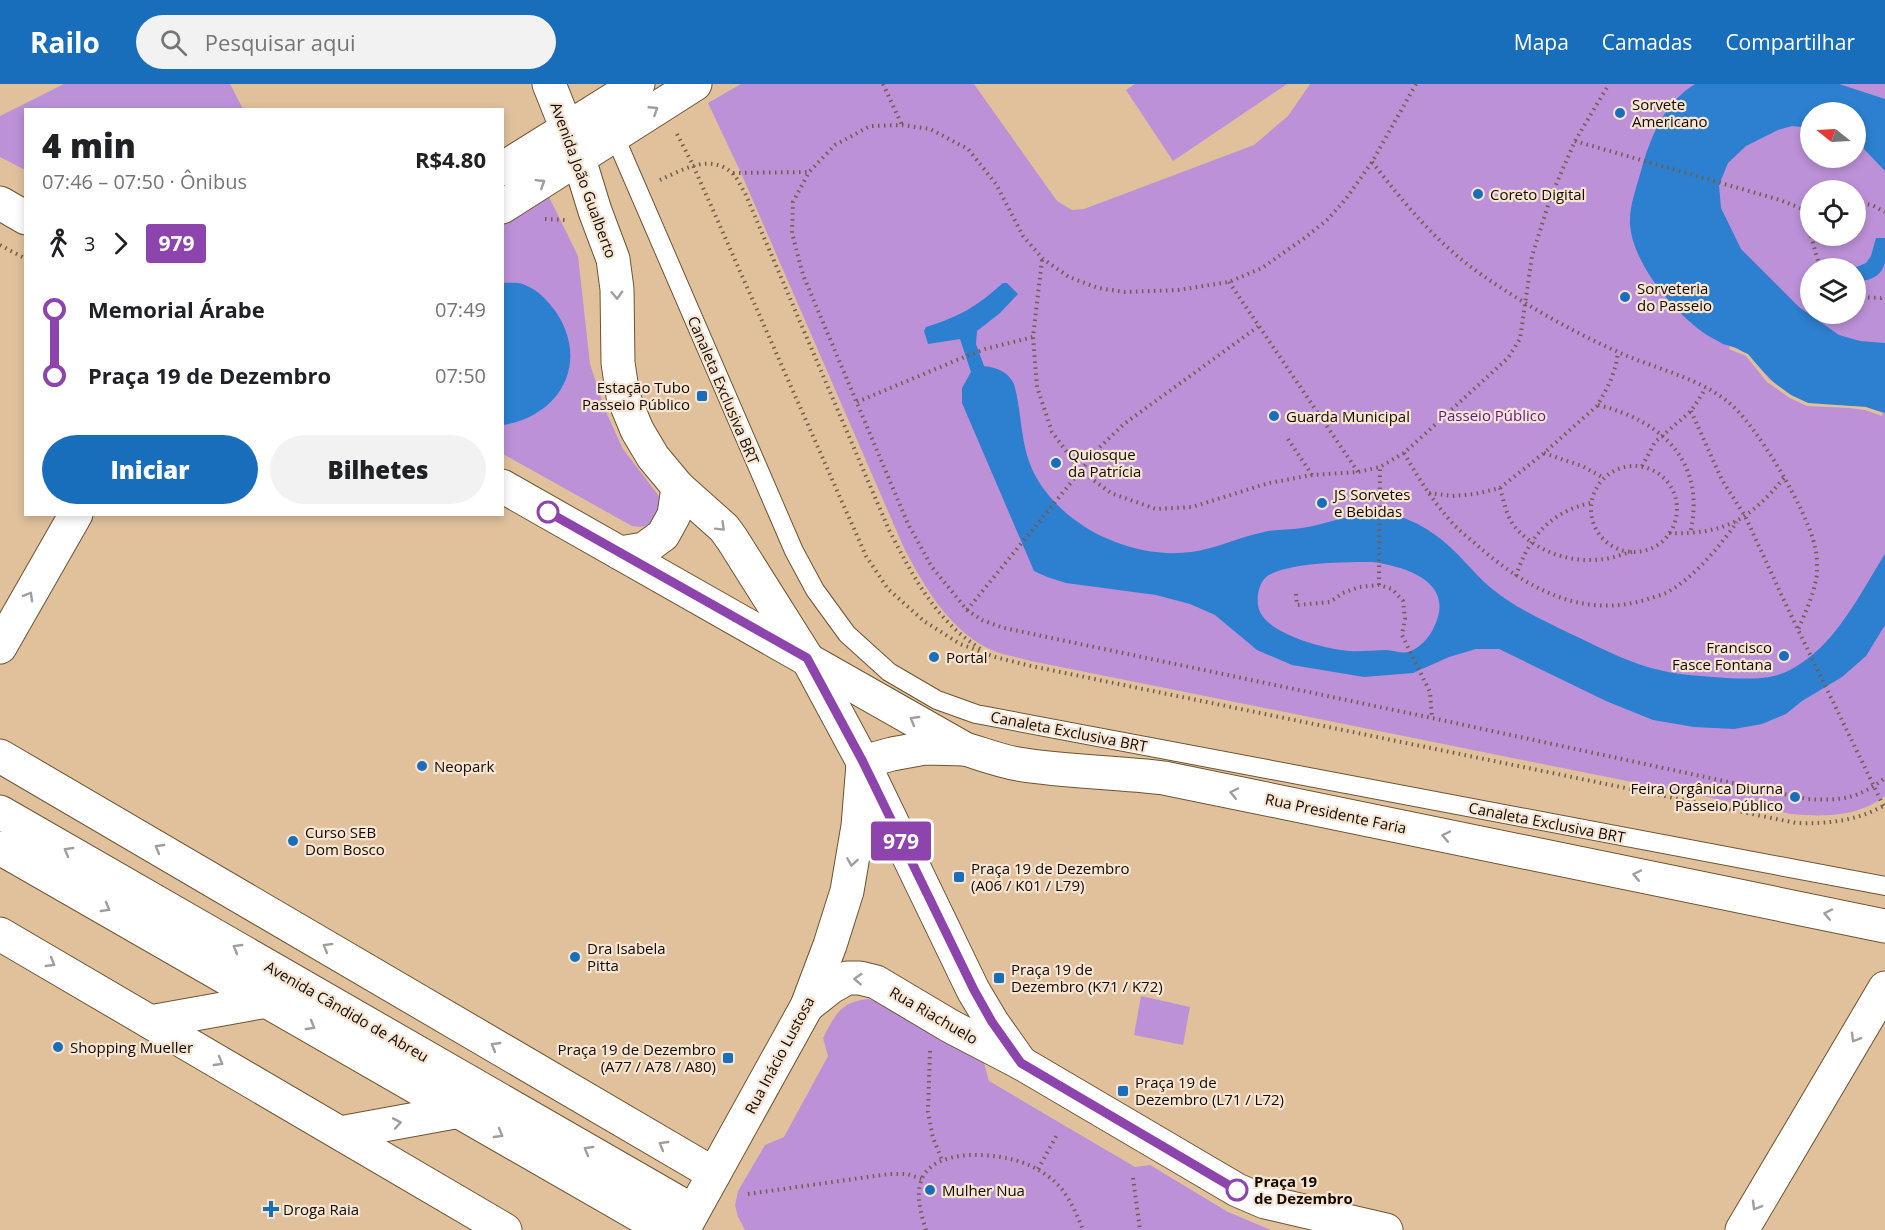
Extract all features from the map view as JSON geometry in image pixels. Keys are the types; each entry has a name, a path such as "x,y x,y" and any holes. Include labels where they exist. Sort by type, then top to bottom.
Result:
{"street":[{"name":"Avenida João Gualberto","path":"549,84 579,159 613,259 617,289 618,363 623,396 637,429 653,457 678,487 724,528 807,658 863,762 974,990 992,1022 1021,1063"},
{"path":"504,206 579,159 638,84"},
{"path":"504,168 567,129 608,122 694,84"},
{"path":"0,203 24,217"},
{"name":"Rua Presidente Faria","path":"504,487 964,749 1017,764 1164,778 1885,926"},
{"path":"620,553 644,549 663,535 675,515 678,487"},
{"path":"0,647 75,516"},
{"path":"863,762 925,748 964,749"},
{"path":"0,756 714,1174"},
{"name":"Rua Inácio Lustosa","path":"688,1220 807,1006 847,891 858,826 863,762"},
{"name":"Avenida Cândido de Abreu","path":"0,812 688,1220"},
{"name":"Avenida Cândido de Abreu","path":"0,848 665,1230"},
{"path":"0,934 505,1230"},
{"name":"Rua Riachuelo","path":"807,1006 831,987 847,978 876,982 950,1026 1021,1063 1237,1190 1302,1220 1386,1230"},
{"path":"1742,1230 1885,987"},
{"path":"150,1022 267,1001"},
{"path":"340,1133 460,1111"}],"lane":[{"name":"Canaleta Exclusiva BRT","path":"608,122 794,551 815,590 848,634 889,672 937,700 976,714 1885,886"}],"path":[{"path":"884,84 902,125"},
{"path":"1416,84 1372,162 1345,200 1327,220 1262,268 1229,282 1178,290 1125,292 1098,288 1070,277 1042,259 1023,236 996,184 968,149 930,129 902,125 870,126 835,145 809,172 793,202 792,233 803,275 908,524 932,567 967,610 982,620 1004,628 1807,799 1834,800 1857,796 1885,778"},
{"path":"1042,259 1033,337 1037,387 1052,432 1081,471 1111,493 1156,509 1192,507 1269,483 1312,475 1358,472 1380,467 1404,453 1508,358 1520,339 1532,256 1551,196 1575,141 1609,84"},
{"path":"675,129 866,556 888,589 924,621 960,644 995,657 1043,669 1796,823 1822,824 1853,819 1885,807 1745,516 1722,480 1691,411"},
{"path":"1575,141 1800,207"},
{"path":"1372,162 1410,211 1448,249 1481,275 1575,332 1706,388 1728,402 1751,427 1799,505 1815,547 1817,573 1798,630"},
{"path":"655,182 693,165 714,163 732,173 745,193 889,530 909,569 929,601 952,628 968,641 995,657"},
{"path":"732,173 809,172"},
{"path":"1866,204 1885,212"},
{"path":"0,245 24,258"},
{"path":"1229,282 1358,472"},
{"path":"1866,297 1885,296"},
{"path":"967,610 1100,447 1124,424 1258,326"},
{"path":"857,402 986,349 1033,337"},
{"path":"1228,348 1233,354"},
{"path":"1428,493 1452,496 1476,494 1500,488 1598,405 1610,382 1618,352"},
{"path":"1642,466 1655,442 1691,411 1706,388"},
{"path":"1598,405 1641,420 1662,435 1676,451 1687,471 1694,494 1695,514 1690,534"},
{"path":"1288,438 1312,475"},
{"path":"1404,453 1428,493 1455,526 1492,559 1515,576 1548,594 1607,607 1637,602 1666,593 1691,575 1717,550 1737,522 1769,496 1784,478"},
{"path":"1544,453 1581,466 1604,478"},
{"path":"1500,488 1505,507 1514,526 1531,542 1549,553 1578,559 1604,559 1647,549 1659,543 1669,533 1675,520 1676,506 1673,492 1666,480 1655,471 1642,466 1628,466 1615,470 1595,489 1591,503 1592,517 1597,530 1606,541 1618,549 1632,552"},
{"path":"1379,585 1380,467"},
{"path":"1515,576 1531,542 1543,527 1559,514 1576,506 1591,503"},
{"path":"1669,533 1690,534 1711,531 1737,522"},
{"path":"1296,594 1297,605 1330,602 1343,593 1359,587 1379,585 1392,589 1403,601 1405,619 1402,635 1430,692 1432,718"},
{"path":"930,1041 928,1112 933,1138 942,1160"},
{"path":"1038,1169 1059,1133"},
{"path":"926,1230 919,1196 922,1179 930,1168 942,1160 957,1156 977,1155 1010,1159 1038,1169 1054,1180 1064,1192 1083,1230"},
{"path":"748,1194 889,1174 907,1174 922,1179"},
{"path":"1133,1178 1140,1230"}],"green space":[{"path":"64,84 230,84 242,108 24,108 24,169 0,157 0,116"},
{"name":"Passeio Público","path":"741,84 974,84 1057,201 1072,210 1084,209 1254,145 1288,116 1310,84 1885,84 1885,796 1875,803 1852,812 1828,815 1791,814 1031,661 999,653 983,646 954,623 942,610 904,548 741,173 708,103"},
{"path":"1135,84 1287,84 1173,161 1126,90"},
{"path":"548,195 578,256 590,364 605,410 623,449 665,504 652,522 644,526 632,526 504,455 504,222"},
{"path":"1141,996 1190,1007 1183,1045 1134,1035"},
{"name":"Praça 19 de Dezembro","path":"869,999 885,1005 984,1063 989,1081 1135,1167 1150,1165 1228,1212 1271,1230 745,1230 735,1205 738,1191 765,1145 784,1137 828,1056 823,1038 835,1016 845,1006 859,1000"}],"water":[{"path":"1695,84 1839,84 1885,99 1885,171 1866,151 1866,102 1800,102 1800,127 1792,126 1778,130 1746,146 1728,163 1719,185 1721,208 1741,249 1800,308 1800,324 1823,324 1839,335 1860,341 1885,343 1885,413 1863,407 1821,405 1797,399 1779,387 1740,350 1723,344 1695,326 1669,301 1647,271 1633,240 1630,225 1633,198 1654,134 1667,111 1684,92"},
{"path":"1876,238 1885,238 1884,267 1874,277 1866,280 1866,263 1871,256"},
{"path":"504,283 523,284 546,300 556,312 566,331 570,350 569,368 564,384 554,399 540,411 523,420 504,425"},
{"path":"1003,283 1007,283 1018,294 1000,313 977,331 976,344 984,366 1002,371 1014,384 1025,448 1032,469 1044,489 1059,507 1098,535 1121,544 1168,553 1191,552 1274,530 1313,526 1361,514 1386,513 1426,528 1457,554 1487,585 1510,602 1600,648 1630,661 1660,670 1688,675 1742,679 1783,673 1806,660 1820,648 1845,619 1885,554 1885,625 1866,656 1842,677 1802,701 1786,714 1762,724 1734,729 1694,727 1653,720 1606,701 1499,649 1476,649 1449,657 1413,673 1364,677 1292,665 1257,650 1215,615 1190,604 1156,595 1066,583 1047,577 1034,571 962,403 962,388 971,372 960,339 928,344 924,331 926,327 968,310","holes":["1335,563 1387,564 1425,580 1434,588 1439,599 1439,612 1432,631 1424,642 1408,652 1339,650 1313,644 1275,628 1260,612 1258,602 1260,586 1265,578 1279,571 1305,565"]}],"pier":[{"path":"1730,346 1748,354 1769,379 1791,395 1808,403 1866,407 1883,413 1882,416 1865,410 1807,406 1790,398 1767,382 1746,356 1729,349"}],"bus line":[{"name":"979","path":"548,512 807,658 863,762 974,990 992,1022 1021,1063 1237,1190"}],"place":[{"name":"Sorvete Americano","path":"1620,113"},
{"name":"Coreto Digital","path":"1478,194"},
{"name":"Sorveteria do Passeio","path":"1625,297"},
{"name":"Estação Tubo Passeio Público","path":"702,396"},
{"name":"Guarda Municipal","path":"1274,416"},
{"name":"Quiosque da Patrícia","path":"1056,463"},
{"name":"JS Sorvetes e Bebidas","path":"1322,503"},
{"name":"Francisco Fasce Fontana","path":"1784,656"},
{"name":"Portal","path":"934,657"},
{"name":"Neopark","path":"422,766"},
{"name":"Feira Orgânica Diurna Passeio Público","path":"1795,797"},
{"name":"Curso SEB Dom Bosco","path":"293,841"},
{"name":"Praça 19 de Dezembro (A06 / K01 / L79)","path":"959,877"},
{"name":"Dra Isabela Pitta","path":"575,957"},
{"name":"Praça 19 de Dezembro (K71 / K72)","path":"999,978"},
{"name":"Shopping Mueller","path":"58,1047"},
{"name":"Praça 19 de Dezembro (A77 / A78 / A80)","path":"728,1058"},
{"name":"Praça 19 de Dezembro (L71 / L72)","path":"1123,1091"},
{"name":"Mulher Nua","path":"930,1190"},
{"name":"Praça 19 de Dezembro","path":"1237,1190"},
{"name":"Droga Raia","path":"271,1209"}]}
